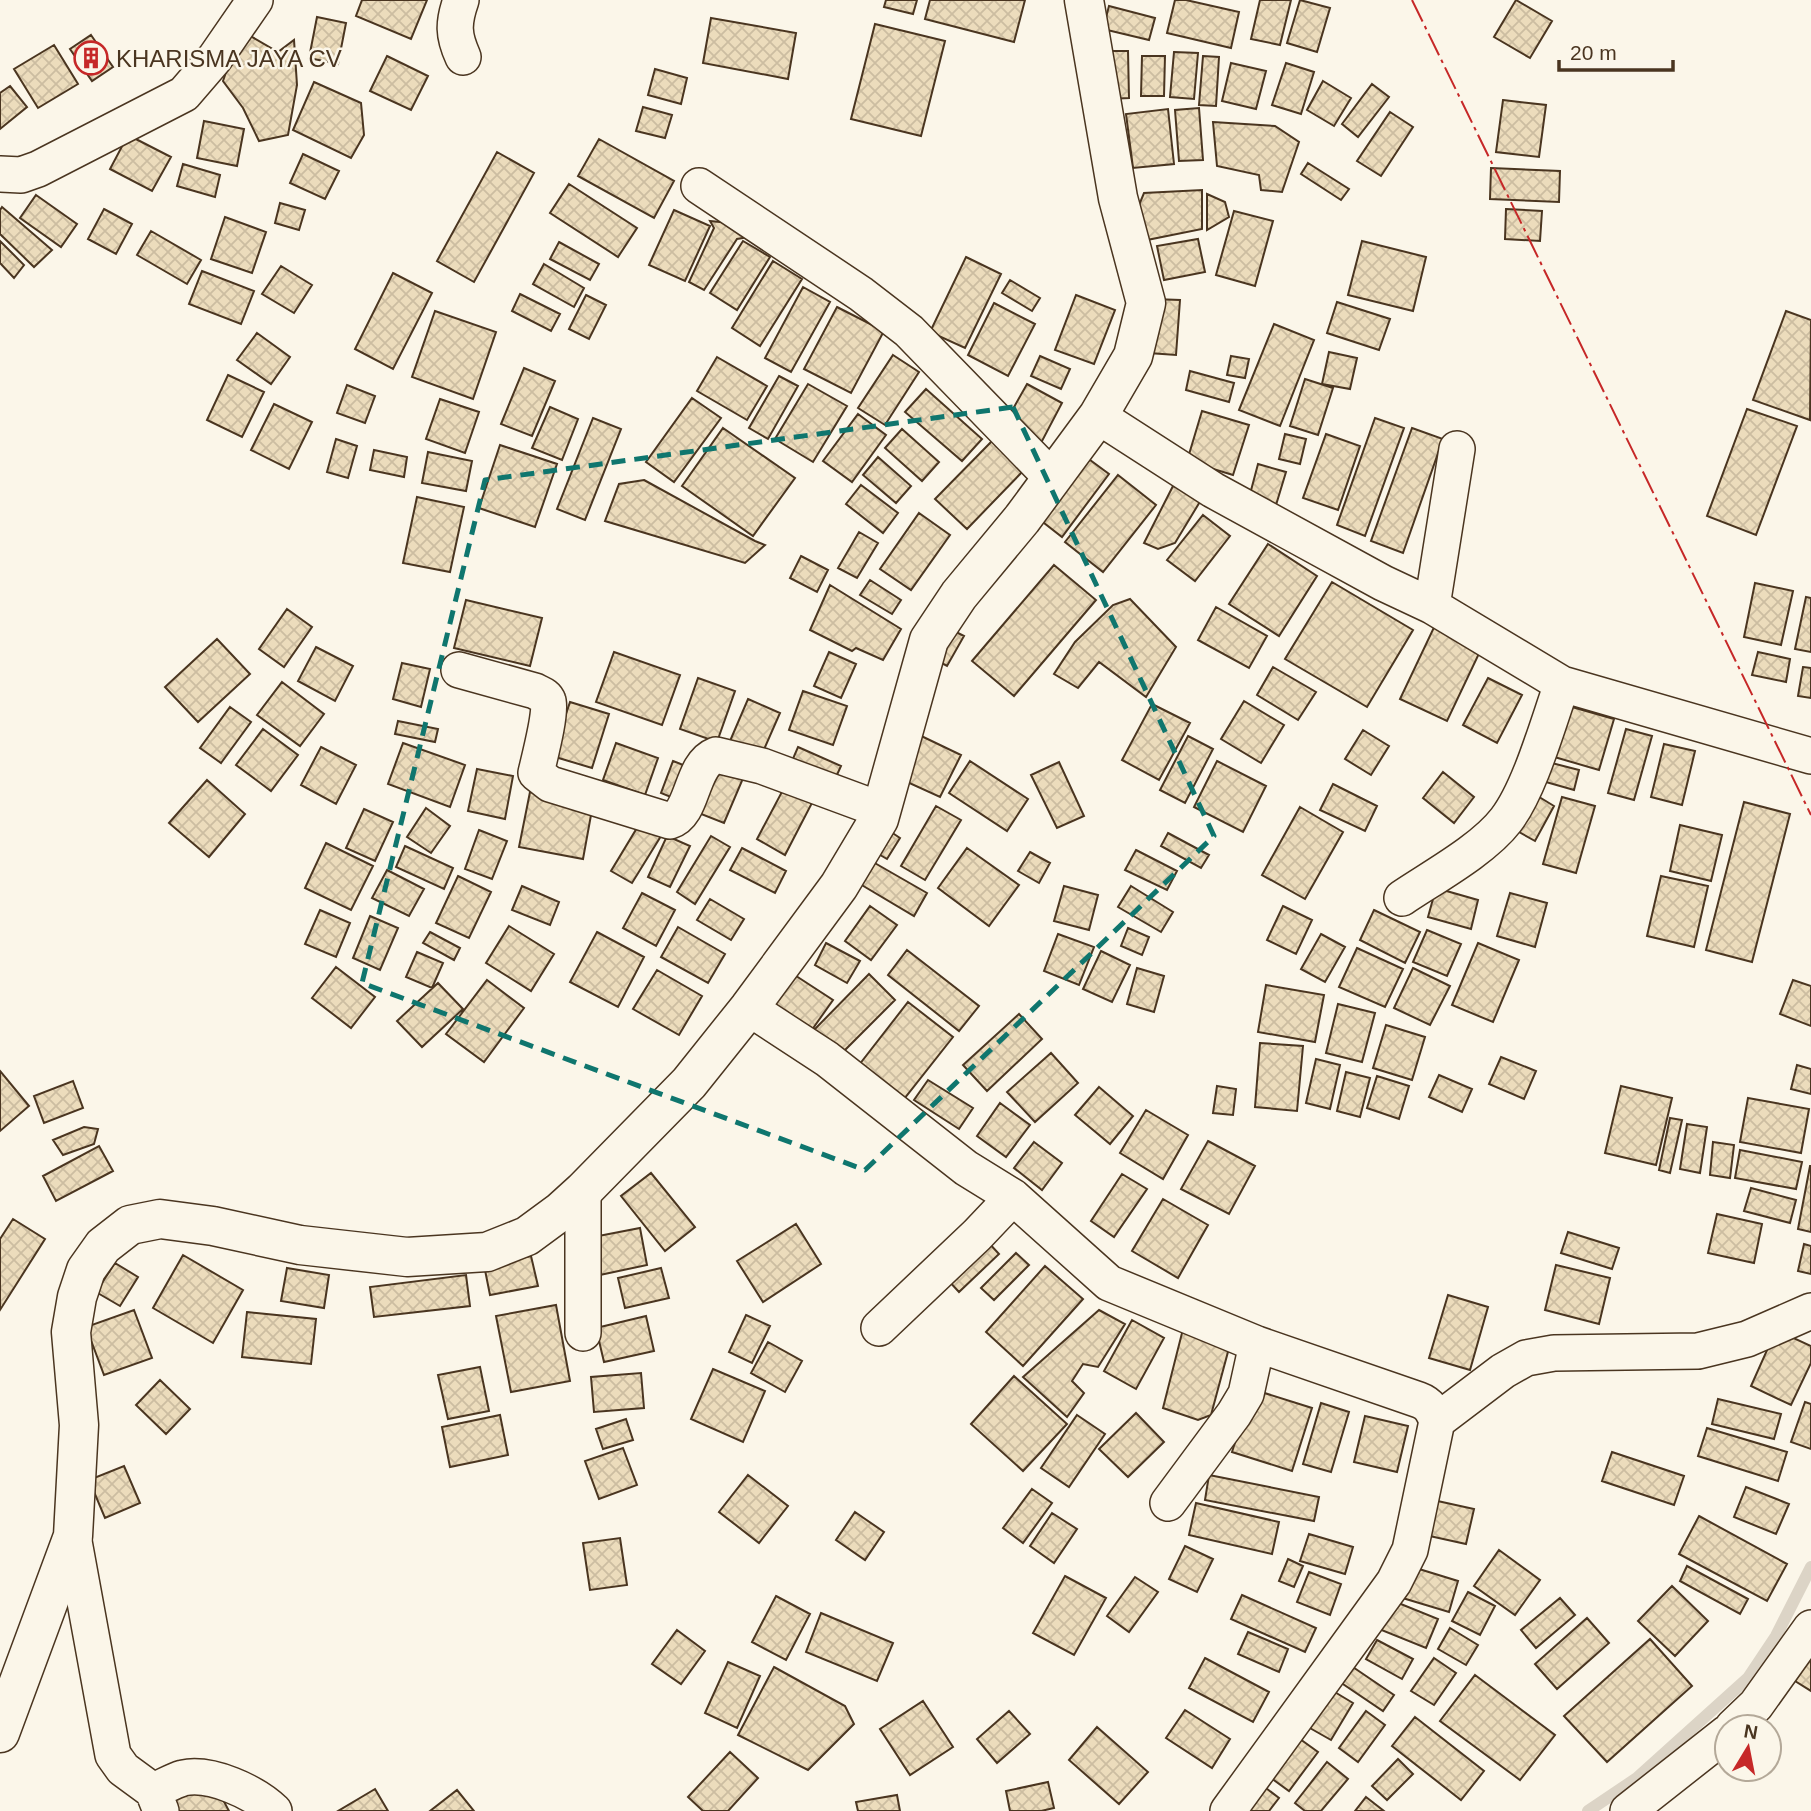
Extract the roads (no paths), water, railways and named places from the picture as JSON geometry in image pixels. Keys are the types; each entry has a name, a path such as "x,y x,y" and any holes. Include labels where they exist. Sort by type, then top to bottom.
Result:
{"street":[{"path":"0,174 21,175 38,169 184,94 215,58 255,0"},
{"path":"461,0 454,25 455,40 463,57"},
{"path":"274,1811 265,1802 216,1779 184,1778 157,1801 123,1769 113,1755 73,1536 79,1425 71,1332 76,1297 86,1270 103,1246 130,1225 160,1219 213,1226 300,1245 407,1257 487,1252 527,1236 583,1191 689,1083 749,1008 839,886 879,819 929,640 959,596 1022,519 1098,416 1133,356 1146,303 1118,198 1084,0"},
{"path":"699,186 861,293 909,331 1052,478"},
{"path":"1098,416 1213,490 1384,583 1432,606 1562,684 1811,756"},
{"path":"1432,606 1457,449"},
{"path":"459,670 535,691 546,697 550,703 536,774 550,783 670,821 680,815 702,766 716,755 762,766 881,810"},
{"path":"1402,898 1475,849 1506,820 1526,783 1562,684"},
{"path":"749,1008 827,1059 966,1168 1013,1197 1110,1283 1257,1344 1427,1403 1437,1422 1410,1550 1394,1582 1228,1811"},
{"path":"583,1191 583,1333"},
{"path":"879,1328 1013,1197"},
{"path":"1437,1422 1503,1371 1526,1358 1554,1353 1698,1351 1747,1339 1811,1311"},
{"path":"1168,1503 1234,1415 1246,1394 1257,1344"},
{"path":"0,1733 73,1536"},
{"path":"1748,1713 1811,1628"},
{"path":"1628,1811 1713,1744"}],"waterway":[{"path":"1588,1811 1637,1778 1748,1678 1776,1636 1811,1567"}],"place":[{"name":"KHARISMA JAYA CV","path":"91,58"}]}
